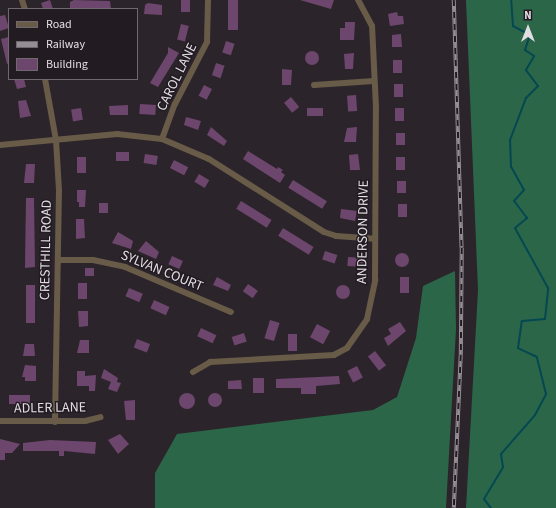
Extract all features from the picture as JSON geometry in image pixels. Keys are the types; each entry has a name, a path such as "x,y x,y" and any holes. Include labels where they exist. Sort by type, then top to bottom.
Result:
{"street":[{"name":"CAROL LANE","path":"162,139 175,104 207,42 208,0"},
{"name":"ANDERSON DRIVE","path":"193,372 210,362 315,358 334,355 347,348 362,330 370,310 375,280 374,81 372,26 358,0"},
{"name":"CRESTHILL ROAD","path":"45,80 56,140 58,260 55,422"},
{"path":"314,85 374,81"},
{"path":"0,146 117,134 162,139 209,159 324,232 336,236 375,239"},
{"name":"SYLVAN COURT","path":"58,260 94,260 125,267 231,312"},
{"name":"ADLER LANE","path":"0,421 85,422 101,416"}],"green space":[{"path":"466,0 556,0 556,508 466,508 478,290"},
{"path":"455,271 456,329 446,508 155,508 155,473 177,434 373,410 397,397 416,338 423,286"}],"building":[{"path":"50,0 53,8 43,8 41,3"},
{"path":"74,0 110,1 111,8 70,8 70,2"},
{"path":"181,0 190,0 190,12 181,12"},
{"path":"228,0 238,0 238,30 228,30"},
{"path":"300,0 334,0 331,9"},
{"path":"148,3 162,5 162,15 144,14 145,5"},
{"path":"397,12 398,16 403,16 404,24 390,26 388,14"},
{"path":"5,15 8,28 0,31 0,16"},
{"path":"345,22 355,22 354,40 340,40 340,28 345,28"},
{"path":"181,24 189,26 185,41 177,40"},
{"path":"401,34 402,47 392,47 392,35"},
{"path":"8,37 7,64 1,39"},
{"path":"226,41 235,44 231,55 222,52"},
{"path":"168,47 179,53 158,87 150,83 168,53"},
{"path":"309,51 315,51 319,55 319,61 315,65 309,65 305,61 305,55"},
{"path":"354,53 353,69 345,69 344,54"},
{"path":"393,60 402,60 402,73 393,73"},
{"path":"216,63 225,66 221,78 212,75"},
{"path":"282,69 292,70 291,85 282,85"},
{"path":"14,80 24,80 26,87 17,89"},
{"path":"394,84 403,84 403,97 394,97"},
{"path":"204,85 212,89 207,100 199,96"},
{"path":"356,95 357,111 348,112 347,96"},
{"path":"291,97 299,107 292,113 284,103"},
{"path":"26,100 31,116 20,118 18,101"},
{"path":"140,104 156,105 155,115 139,114"},
{"path":"128,105 128,115 110,115 109,106"},
{"path":"81,108 83,120 73,121 71,110"},
{"path":"307,108 323,108 323,116 307,116"},
{"path":"395,108 404,108 404,121 395,121"},
{"path":"186,117 201,121 198,130 184,125"},
{"path":"211,127 227,141 224,146 207,135"},
{"path":"357,127 356,142 344,142 347,128"},
{"path":"396,133 405,133 405,145 396,145"},
{"path":"248,151 277,169 278,167 283,170 281,172 285,175 280,183 243,159"},
{"path":"116,152 129,152 129,161 116,161"},
{"path":"145,154 158,156 156,165 144,163"},
{"path":"358,154 360,170 350,170 349,155"},
{"path":"77,157 86,157 86,173 77,173"},
{"path":"396,157 405,157 405,170 396,170"},
{"path":"174,160 188,167 184,175 170,168"},
{"path":"26,164 35,164 34,183 24,183"},
{"path":"199,174 209,180 205,188 194,182"},
{"path":"293,180 327,201 322,209 288,188"},
{"path":"397,181 406,181 406,193 397,193"},
{"path":"77,190 86,190 85,207 79,207 79,202 77,202"},
{"path":"26,198 34,198 35,267 25,268"},
{"path":"241,201 272,220 267,228 236,209"},
{"path":"99,203 108,203 108,213 99,213"},
{"path":"398,204 407,204 407,217 398,217"},
{"path":"341,209 357,211 355,221 340,218"},
{"path":"76,219 84,219 85,238 76,239"},
{"path":"283,228 314,247 309,255 278,236"},
{"path":"118,232 133,241 131,249 112,243"},
{"path":"146,241 159,252 156,259 138,251"},
{"path":"325,251 337,255 335,264 322,260"},
{"path":"402,253 407,255 409,260 407,265 402,267 397,265 395,260 397,255"},
{"path":"172,256 183,261 179,269 168,264"},
{"path":"348,257 364,258 363,267 347,266"},
{"path":"85,268 94,268 94,276 85,276"},
{"path":"217,277 231,285 228,291 213,285"},
{"path":"400,277 409,277 409,293 400,293"},
{"path":"78,283 87,283 87,299 78,299"},
{"path":"248,284 258,291 253,298 243,291"},
{"path":"26,285 35,285 35,323 26,323"},
{"path":"340,285 346,285 350,289 350,295 346,299 340,299 336,295 336,289"},
{"path":"129,288 143,294 139,302 125,296"},
{"path":"154,300 170,307 166,315 150,308"},
{"path":"78,311 88,311 88,326 79,327"},
{"path":"270,320 280,323 274,341 264,338"},
{"path":"400,322 406,331 388,346 384,338 391,334 388,329"},
{"path":"317,324 330,331 323,344 310,337"},
{"path":"201,328 216,335 213,343 197,336"},
{"path":"244,333 247,342 234,346 232,337"},
{"path":"288,334 297,334 297,351 288,351"},
{"path":"137,339 150,344 147,352 134,347"},
{"path":"80,340 89,340 89,353 77,353"},
{"path":"25,344 34,344 35,356 23,356"},
{"path":"375,351 386,365 379,371 368,357"},
{"path":"25,365 36,366 36,381 25,381 25,377 22,377"},
{"path":"357,366 363,378 353,383 347,371"},
{"path":"104,369 118,378 117,382 121,383 117,392 108,389 111,382 101,378"},
{"path":"77,371 85,371 85,376 96,375 95,391 89,391 89,386 77,386"},
{"path":"339,376 340,384 316,386 316,394 301,394 301,388 276,388 276,379"},
{"path":"253,378 264,378 264,393 253,393"},
{"path":"241,380 242,389 228,389 228,381"},
{"path":"187,393 194,398 195,401 190,408 187,409 180,404 179,401 184,394"},
{"path":"212,393 218,393 222,397 222,403 218,407 212,407 208,403 208,397"},
{"path":"9,395 30,395 30,404 9,404"},
{"path":"135,400 135,420 126,420 124,401"},
{"path":"120,434 129,444 118,454 108,440"},
{"path":"0,439 20,444 12,453 5,453 5,460 0,460"},
{"path":"50,440 96,442 95,454 64,451 64,456 59,456 59,451 23,451 23,443"}],"waterway":[{"path":"491,508 484,499 503,467 501,454 535,415 546,394 537,357 518,348 522,321 545,319 548,288 515,228 527,218 514,201 524,190 511,167 510,140 526,98 538,86 526,70 534,56 525,50 530,35 513,26 511,0"}],"railway":[{"path":"454,0 462,248 461,355 454,508"}]}
